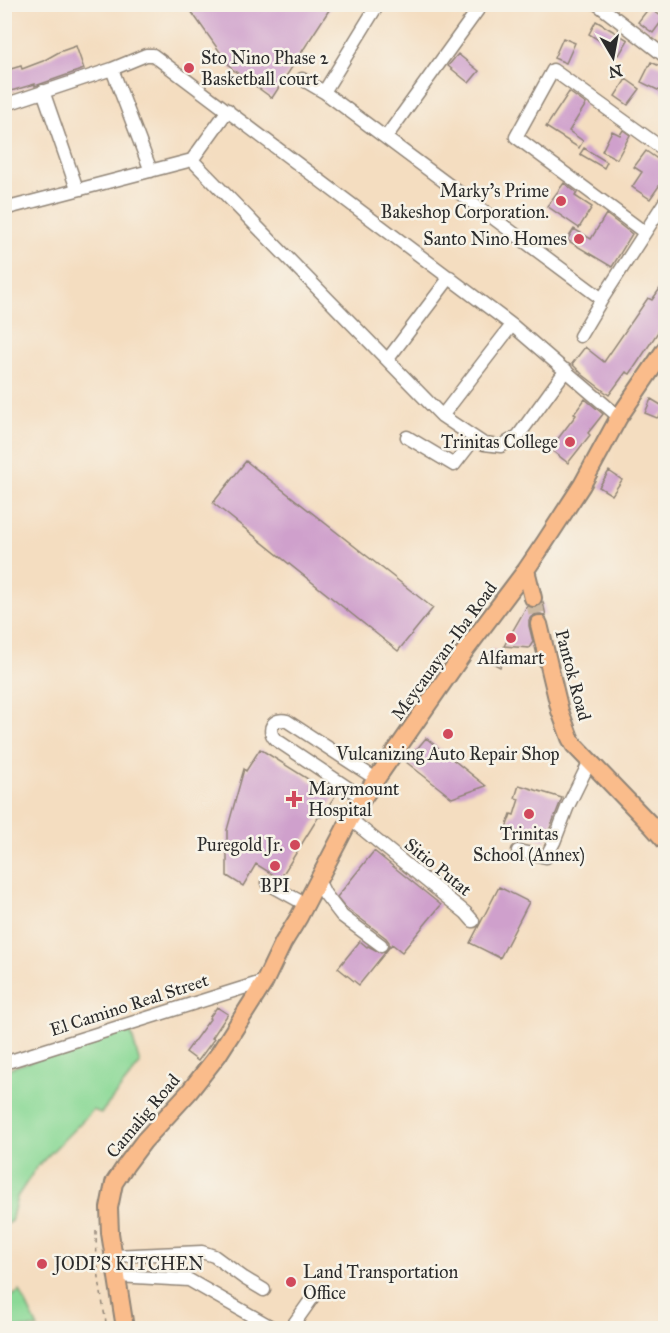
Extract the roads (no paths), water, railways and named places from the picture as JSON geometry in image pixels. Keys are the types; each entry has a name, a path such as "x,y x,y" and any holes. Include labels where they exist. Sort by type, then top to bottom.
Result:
{"main road":[{"name":"Meycauayan-Iba Road","path":"264,983 283,943 363,798 465,651 526,570 582,485 620,417 666,348"},
{"path":"526,570 533,598"},
{"name":"Pantok Road","path":"539,624 560,711 574,746 666,842"},
{"name":"Camalig Road","path":"125,1329 113,1256 109,1208 114,1183 144,1141 189,1092 218,1055 264,983"}],"street":[{"path":"324,92 378,4"},
{"path":"386,137 482,4"},
{"path":"597,4 666,57"},
{"path":"4,105 147,55 153,55 512,325 620,417"},
{"path":"112,69 150,171"},
{"path":"644,232 516,137 553,70 666,151"},
{"path":"302,79 324,92 386,137 602,298"},
{"path":"43,92 77,189"},
{"path":"5,206 192,160 228,110"},
{"path":"192,160 442,416 484,444 501,446 518,436 566,370"},
{"path":"580,336 666,200"},
{"path":"388,359 450,278"},
{"path":"442,416 512,325"},
{"path":"407,437 454,465 475,438"},
{"path":"363,798 275,739 271,733 274,723 280,720 287,721 376,779"},
{"path":"518,851 546,857 590,761"},
{"name":"Sitio Putat","path":"350,819 473,921"},
{"path":"318,880 325,894 342,916 381,945"},
{"path":"267,883 305,904"},
{"name":"El Camino Real Street","path":"4,1064 264,983"},
{"path":"113,1256 202,1252 214,1256 264,1290"},
{"path":"117,1276 189,1280 273,1329"},
{"path":"291,1329 315,1294"}],"tunnel":[{"path":"533,598 539,624"}],"place":[{"name":"Sto Nino Phase 2 Basketball court","path":"189,68"},
{"name":"Marky's Prime Bakeshop Corporation.","path":"561,201"},
{"name":"Santo Nino Homes","path":"579,239"},
{"name":"Trinitas College","path":"570,442"},
{"name":"Alfamart","path":"511,638"},
{"name":"Vulcanizing Auto Repair Shop","path":"448,734"},
{"name":"Marymount Hospital","path":"294,799"},
{"name":"Trinitas School (Annex)","path":"529,814"},
{"name":"Puregold Jr.","path":"295,845"},
{"name":"BPI","path":"275,866"},
{"name":"JODI'S KITCHEN","path":"42,1264"},
{"name":"Land Transportation Office","path":"291,1282"}]}
